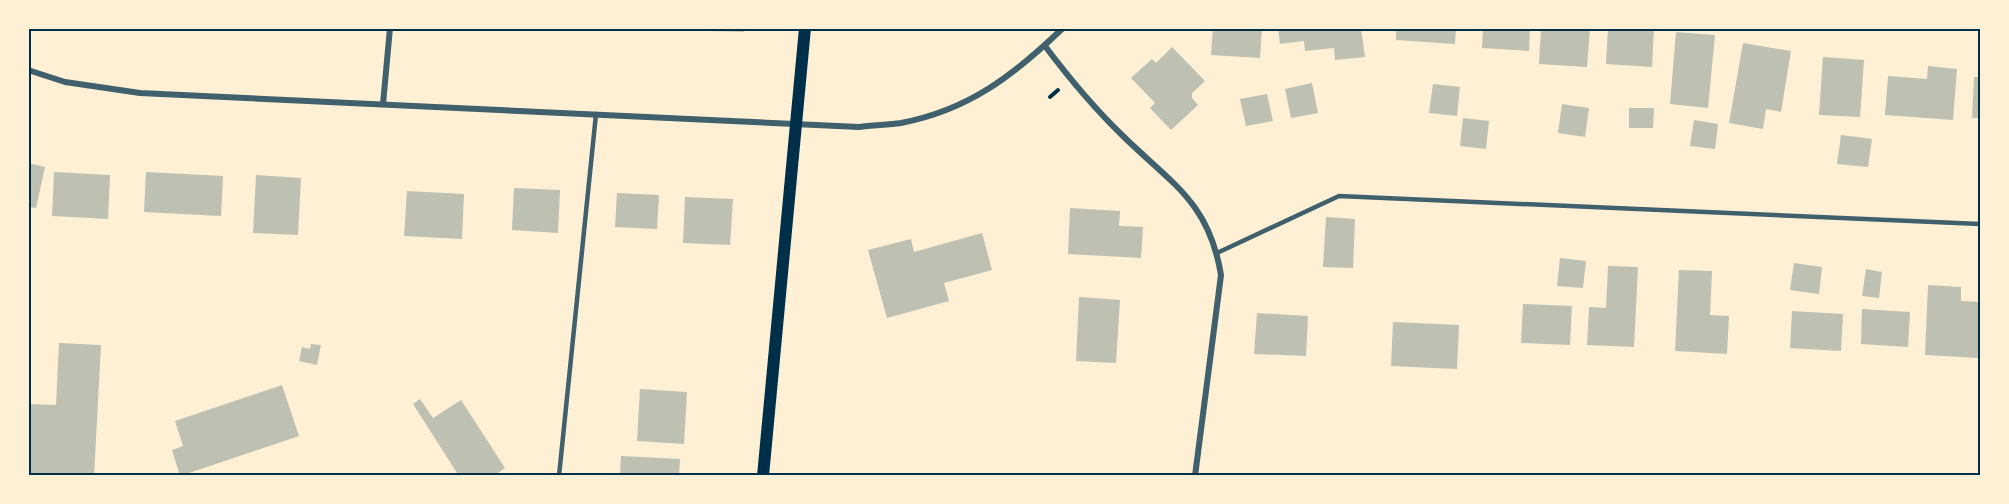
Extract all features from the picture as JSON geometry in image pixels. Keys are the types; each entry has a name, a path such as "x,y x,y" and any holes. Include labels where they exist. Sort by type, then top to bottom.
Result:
{"main road":[{"path":"763,476 805,28"}],"street":[{"path":"383,104 390,28"},
{"path":"28,70 65,82 140,93 859,126 900,123 935,114 969,100 1005,80 1063,28"},
{"path":"1045,46 1071,82 1184,193 1199,211 1217,253 1221,275 1195,476"}],"lane":[{"path":"559,476 596,114"},
{"path":"1217,253 1340,196 1980,224"}],"building":[{"path":"709,28 744,28 744,32 709,31"},
{"path":"1213,28 1262,28 1260,58 1211,55"},
{"path":"1278,28 1361,28 1365,57 1335,60 1334,48 1305,51 1304,41 1280,44"},
{"path":"1396,28 1456,28 1455,44 1396,40"},
{"path":"1483,28 1530,28 1529,51 1482,48"},
{"path":"1541,28 1590,28 1587,67 1539,64"},
{"path":"1608,28 1654,28 1652,67 1606,64"},
{"path":"1676,32 1715,35 1708,108 1670,104"},
{"path":"1743,43 1791,51 1781,112 1766,109 1763,129 1729,123"},
{"path":"1172,47 1205,81 1192,93 1192,98 1198,105 1171,130 1150,108 1155,103 1131,78 1152,59 1156,63"},
{"path":"1823,57 1864,60 1860,117 1819,115"},
{"path":"1928,66 1957,69 1953,120 1885,115 1888,76 1927,79"},
{"path":"1974,77 1980,77 1980,118 1972,118"},
{"path":"1312,83 1318,113 1291,118 1285,89"},
{"path":"1433,84 1460,87 1457,116 1429,113"},
{"path":"1267,94 1273,121 1246,126 1240,99"},
{"path":"1562,104 1589,108 1585,137 1558,133"},
{"path":"1629,108 1654,108 1653,128 1629,128"},
{"path":"1463,118 1489,121 1486,149 1460,146"},
{"path":"1694,120 1718,124 1715,149 1690,146"},
{"path":"1841,135 1872,139 1868,167 1837,164"},
{"path":"28,163 45,167 36,208 28,207"},
{"path":"54,172 110,175 108,219 52,216"},
{"path":"146,172 223,176 221,216 144,212"},
{"path":"256,175 301,178 298,235 253,233"},
{"path":"514,188 560,190 558,233 512,230"},
{"path":"407,191 464,194 462,239 404,236"},
{"path":"617,193 659,195 657,229 615,227"},
{"path":"685,197 733,199 730,245 683,243"},
{"path":"1070,208 1120,211 1119,226 1143,227 1141,258 1068,254"},
{"path":"1326,217 1355,219 1353,268 1323,267"},
{"path":"982,233 992,270 944,283 949,301 887,318 868,250 911,239 914,252"},
{"path":"1560,258 1586,261 1583,288 1557,286"},
{"path":"1794,263 1822,267 1819,294 1790,290"},
{"path":"1608,266 1638,267 1634,347 1587,345 1589,307 1606,308"},
{"path":"1866,269 1882,272 1879,298 1862,296"},
{"path":"1679,270 1712,271 1710,315 1729,316 1727,354 1675,351"},
{"path":"1928,285 1961,287 1961,301 1980,302 1978,358 1925,355"},
{"path":"1079,297 1120,300 1116,363 1076,361"},
{"path":"1523,304 1572,306 1570,345 1521,343"},
{"path":"1862,309 1910,312 1908,347 1861,344"},
{"path":"1792,311 1843,314 1841,351 1790,348"},
{"path":"1257,313 1308,316 1306,356 1254,354"},
{"path":"1393,322 1459,325 1457,369 1391,366"},
{"path":"59,343 101,345 94,476 28,476 28,404 56,405"},
{"path":"311,344 321,345 317,365 299,361 302,347 310,349"},
{"path":"282,385 299,436 180,476 172,450 183,446 175,421"},
{"path":"640,389 687,392 684,444 637,441"},
{"path":"420,399 433,418 461,400 505,468 494,476 459,476 413,404"},
{"path":"621,456 680,459 679,476 620,476"}]}
